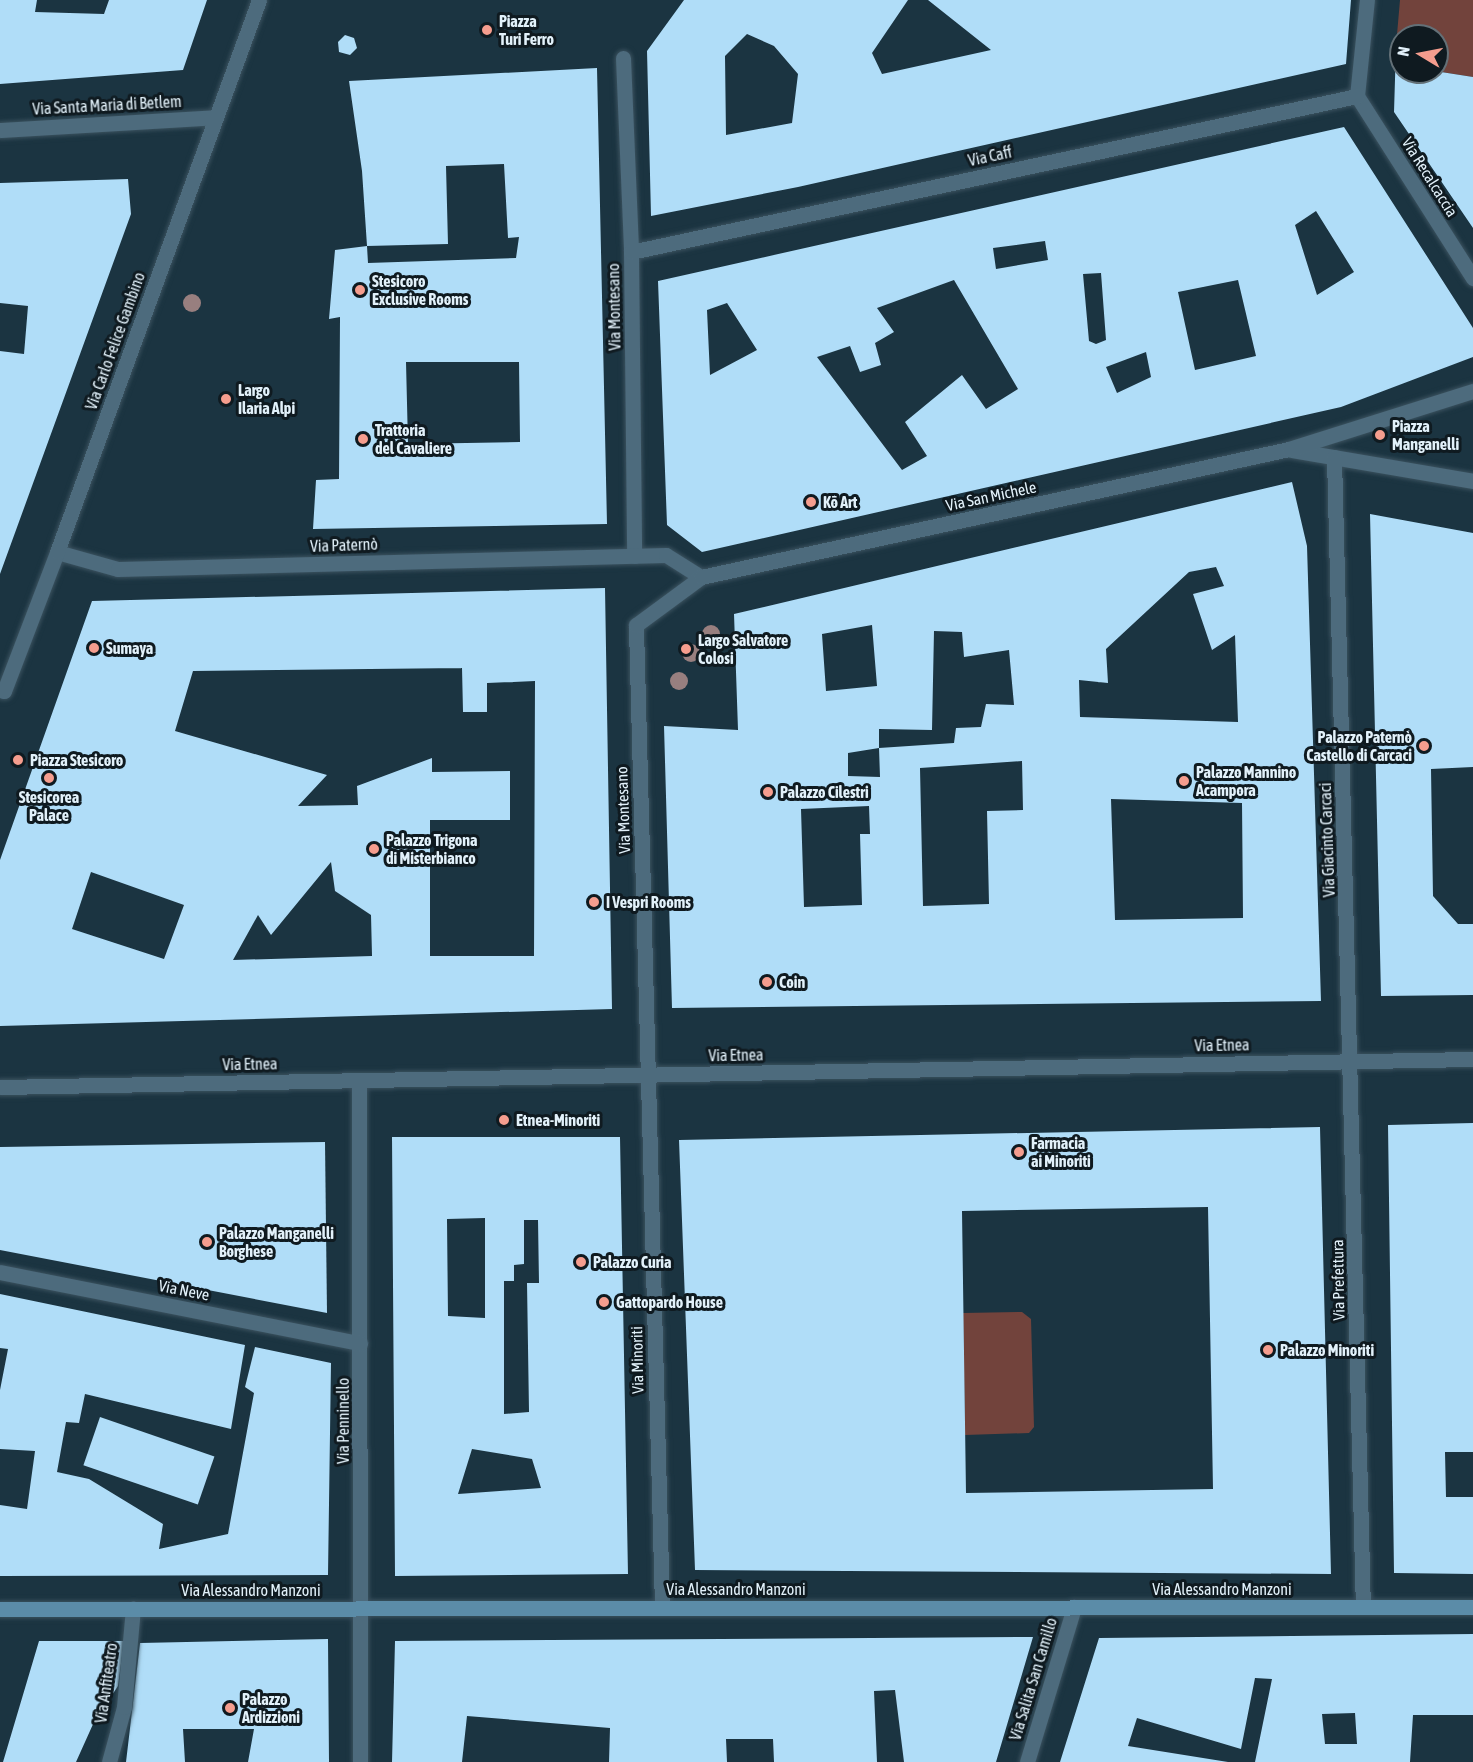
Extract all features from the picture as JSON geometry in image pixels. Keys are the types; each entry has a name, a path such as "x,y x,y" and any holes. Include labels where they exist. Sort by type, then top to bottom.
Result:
{"main road":[{"name":"Via Alessandro Manzoni","path":"0,1609 1473,1606"}],"street":[{"name":"Via Carlo Felice Gambino","path":"0,690 4,691 57,552 259,0"},
{"path":"1357,96 1367,0"},
{"name":"Via Montesano","path":"623,58 631,252 634,556"},
{"name":"Via Caff","path":"631,252 1357,96"},
{"name":"Via Recalcaccia","path":"1357,96 1473,279"},
{"name":"Via Santa Maria di Betlem","path":"0,130 216,117"},
{"name":"Via San Michele","path":"701,577 1289,449 1473,391"},
{"path":"1289,449 1473,481"},
{"name":"Via Giacinto Carcaci","path":"1334,457 1352,1061"},
{"name":"Via Paternò","path":"57,552 118,569 666,555 701,577"},
{"name":"Via Montesano","path":"648,1075 636,625 701,577"},
{"name":"Via Etnea","path":"0,1087 1473,1059"},
{"name":"Via Prefettura","path":"1352,1061 1362,1607"},
{"name":"Via Minoriti","path":"648,1075 662,1607"},
{"name":"Via Penninello","path":"359,1080 362,1608 360,1762"},
{"name":"Via Neve","path":"0,1272 360,1343"},
{"name":"Via Salita San Camillo","path":"1027,1762 1074,1607"},
{"name":"Via Anfiteatro","path":"109,1762 124,1707 133,1608"}],"shaded area":[{"path":"1400,0 1473,0 1473,77 1449,73 1449,24 1398,24"},
{"path":"1022,1312 1031,1319 1034,1427 1029,1433 965,1435 963,1313"}],"building":[{"path":"0,0 37,0 35,12 104,14 109,0 207,0 183,70 0,84"},
{"path":"684,0 908,0 872,53 882,74 991,50 928,0 1351,0 1346,64 798,187 651,216 647,51","holes":["747,34 774,46 798,74 792,123 726,135 725,56"]},
{"path":"345,35 354,38 357,48 350,55 339,52 338,42"},
{"path":"597,68 607,524 313,529 316,480 339,479 340,317 329,319 335,250 367,246 362,171 349,81","holes":["504,164 508,238 519,237 516,258 368,263 367,246 448,244 446,166","406,362 519,362 520,442 408,444"]},
{"path":"1449,73 1473,77 1473,228 1394,112 1395,84 1449,84"},
{"path":"1344,127 1473,328 1473,357 1341,407 702,552 667,525 658,281","holes":["1316,211 1354,272 1317,295 1295,225","1045,241 1048,260 996,269 993,248","1101,273 1106,340 1096,344 1089,341 1083,274","954,280 1018,389 986,409 962,375 905,422 927,456 902,470 817,357 850,346 860,372 881,365 875,343 894,332 877,308","1238,280 1256,356 1195,370 1178,292","727,303 757,350 710,375 707,310","1146,352 1151,377 1117,393 1106,367"]},
{"path":"128,179 131,214 0,574 0,351 24,354 28,306 0,303 0,183"},
{"path":"1292,482 1307,546 1321,1001 672,1008 664,726 738,730 734,614","holes":["1216,567 1224,586 1193,594 1212,650 1235,635 1238,722 1080,717 1079,680 1108,683 1106,649 1189,572","872,625 877,686 826,691 822,634","934,631 962,632 964,657 1009,650 1014,705 986,704 981,727 956,728 954,743 879,748 879,729 932,730","879,748 880,777 848,776 848,753","1022,761 1023,810 987,811 989,904 923,906 920,768","1111,799 1242,803 1243,918 1115,920","869,806 870,834 860,834 862,905 804,907 801,809"]},
{"name":"Palazzo Paternò Castello di Carcaci","path":"1370,514 1473,533 1473,767 1431,769 1433,896 1458,924 1473,924 1473,995 1381,996"},
{"path":"605,588 612,1009 0,1026 0,860 92,601","holes":["462,668 463,712 487,712 487,683 535,681 534,956 430,956 430,820 510,820 510,771 432,772 432,758 357,786 358,805 298,806 327,775 175,731 193,671","331,862 335,891 371,915 372,956 233,960 258,915 271,935","91,872 184,905 164,959 72,929"]},
{"path":"1473,1123 1473,1452 1445,1452 1446,1497 1473,1497 1473,1574 1394,1573 1388,1125"},
{"name":"Palazzo Minoriti","path":"1320,1127 1331,1574 695,1570 679,1140","holes":["1208,1207 1213,1489 966,1493 962,1211"]},
{"path":"392,1137 620,1137 628,1574 395,1576","holes":["485,1218 485,1318 448,1316 447,1219","524,1220 538,1220 539,1283 527,1283 529,1412 504,1414 504,1281 514,1281 514,1265 524,1264","472,1449 532,1459 541,1488 458,1494"]},
{"name":"Palazzo Manganelli Borghese","path":"325,1142 327,1313 0,1250 0,1147"},
{"path":"0,1294 245,1345 231,1429 85,1394 79,1423 66,1422 57,1472 89,1479 163,1524 159,1549 228,1534 254,1393 245,1387 255,1347 331,1363 328,1575 0,1576 0,1505 27,1509 35,1451 0,1449 0,1390 8,1349 0,1348"},
{"path":"100,1417 214,1456 198,1505 83,1465"},
{"path":"1473,1634 1473,1715 1413,1715 1410,1762 1255,1762 1272,1679 1255,1678 1241,1749 1137,1718 1128,1746 1228,1762 1060,1762 1099,1638","holes":["1355,1713 1357,1744 1325,1744 1322,1714"]},
{"path":"1033,1637 996,1762 904,1762 895,1690 874,1691 877,1762 774,1762 773,1739 726,1739 727,1762 609,1762 610,1728 467,1716 462,1762 392,1762 395,1641"},
{"name":"Palazzo Ardizzioni","path":"328,1639 329,1762 248,1762 254,1729 183,1729 185,1762 126,1762 140,1643"},
{"path":"39,1641 124,1641 118,1686 94,1722 76,1762 3,1762"}],"place":[{"name":"Piazza Turi Ferro","path":"487,30"},
{"name":"Stesicoro Exclusive Rooms","path":"360,290"},
{"name":"Largo Ilaria Alpi","path":"226,399"},
{"name":"Piazza Manganelli","path":"1380,435"},
{"name":"Trattoria del Cavaliere","path":"363,439"},
{"name":"Kō Art","path":"811,502"},
{"name":"Sumaya","path":"94,648"},
{"name":"Largo Salvatore Colosi","path":"686,649"},
{"name":"Palazzo Paternò Castello di Carcaci","path":"1424,746"},
{"name":"Piazza Stesicoro","path":"18,760"},
{"name":"Stesicorea Palace","path":"49,778"},
{"name":"Palazzo Mannino Acampora","path":"1184,781"},
{"name":"Palazzo Cilestri","path":"768,792"},
{"name":"Palazzo Trigona di Misterbianco","path":"374,849"},
{"name":"I Vespri Rooms","path":"594,902"},
{"name":"Coin","path":"767,982"},
{"name":"Etnea-Minoriti","path":"504,1120"},
{"name":"Farmacia ai Minoriti","path":"1019,1152"},
{"name":"Palazzo Manganelli Borghese","path":"207,1242"},
{"name":"Palazzo Curia","path":"581,1262"},
{"name":"Gattopardo House","path":"604,1302"},
{"name":"Palazzo Minoriti","path":"1268,1350"},
{"name":"Palazzo Ardizzioni","path":"230,1708"}]}
